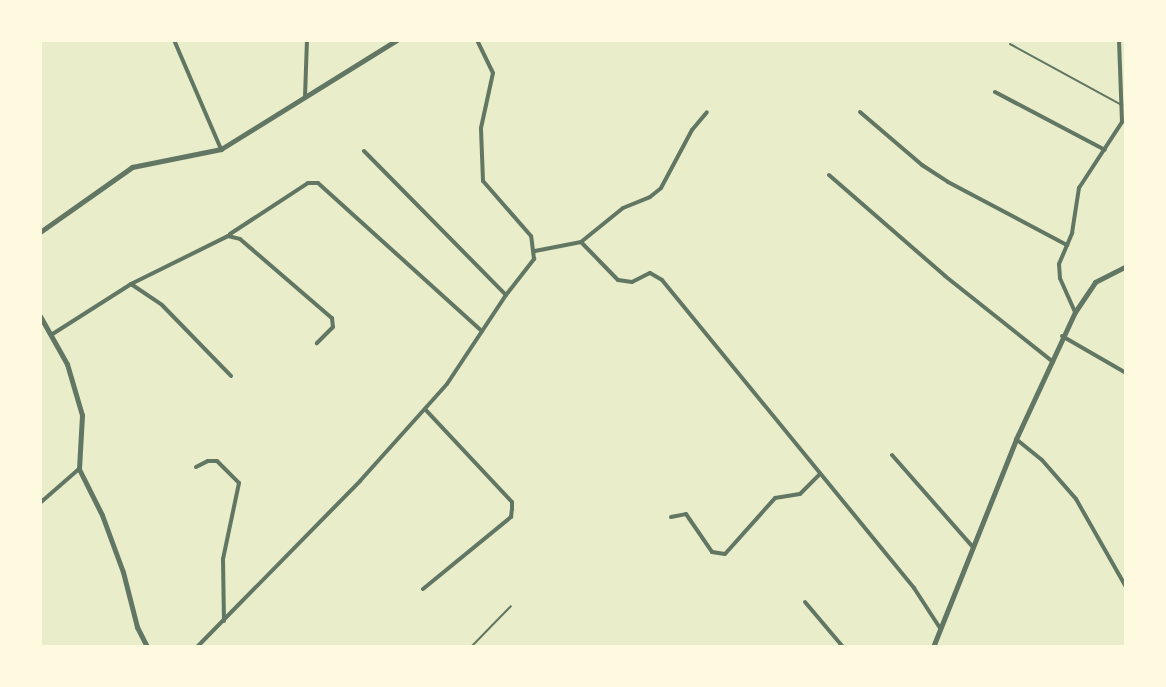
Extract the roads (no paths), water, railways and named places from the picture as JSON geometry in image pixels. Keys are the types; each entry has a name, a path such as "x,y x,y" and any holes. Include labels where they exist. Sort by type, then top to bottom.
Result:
{"street":[{"path":"174,40 221,149"},
{"path":"305,97 307,40"},
{"path":"40,232 132,167 221,149 397,40"},
{"path":"197,647 425,409 464,363 506,295 526,274 535,251 531,236 483,181 481,128 493,73 477,40"},
{"path":"1075,312 1060,278 1059,264 1075,224 1079,188 1122,122 1119,40"},
{"path":"995,92 1105,150"},
{"path":"535,251 581,242 623,208 650,197 661,188 692,130 707,112"},
{"path":"860,112 948,182 1067,245"},
{"path":"364,151 506,295"},
{"path":"829,175 945,276 1053,362"},
{"path":"51,335 131,284 228,236 308,183 318,183 482,331"},
{"path":"228,236 240,239 332,318 333,327 317,343"},
{"path":"581,242 618,280 632,282 650,273 662,280 914,588 940,628"},
{"path":"933,647 1016,439 1062,336 1095,282 1126,266"},
{"path":"131,284 162,305 231,376"},
{"path":"40,316 67,364 82,415 79,469 102,515 123,572 137,627 147,647"},
{"path":"1062,336 1126,373"},
{"path":"423,589 511,517 512,509 512,502 425,409"},
{"path":"1016,439 1042,460 1076,499 1126,587"},
{"path":"892,455 973,546"},
{"path":"196,467 208,461 217,461 224,464 239,483 223,559 224,621"},
{"path":"40,503 79,469"},
{"path":"671,517 686,514 712,552 725,554 775,498 800,494 820,474"},
{"path":"805,602 843,647"}],"lane":[{"path":"1010,44 1123,105"},
{"path":"471,647 511,606"}]}
